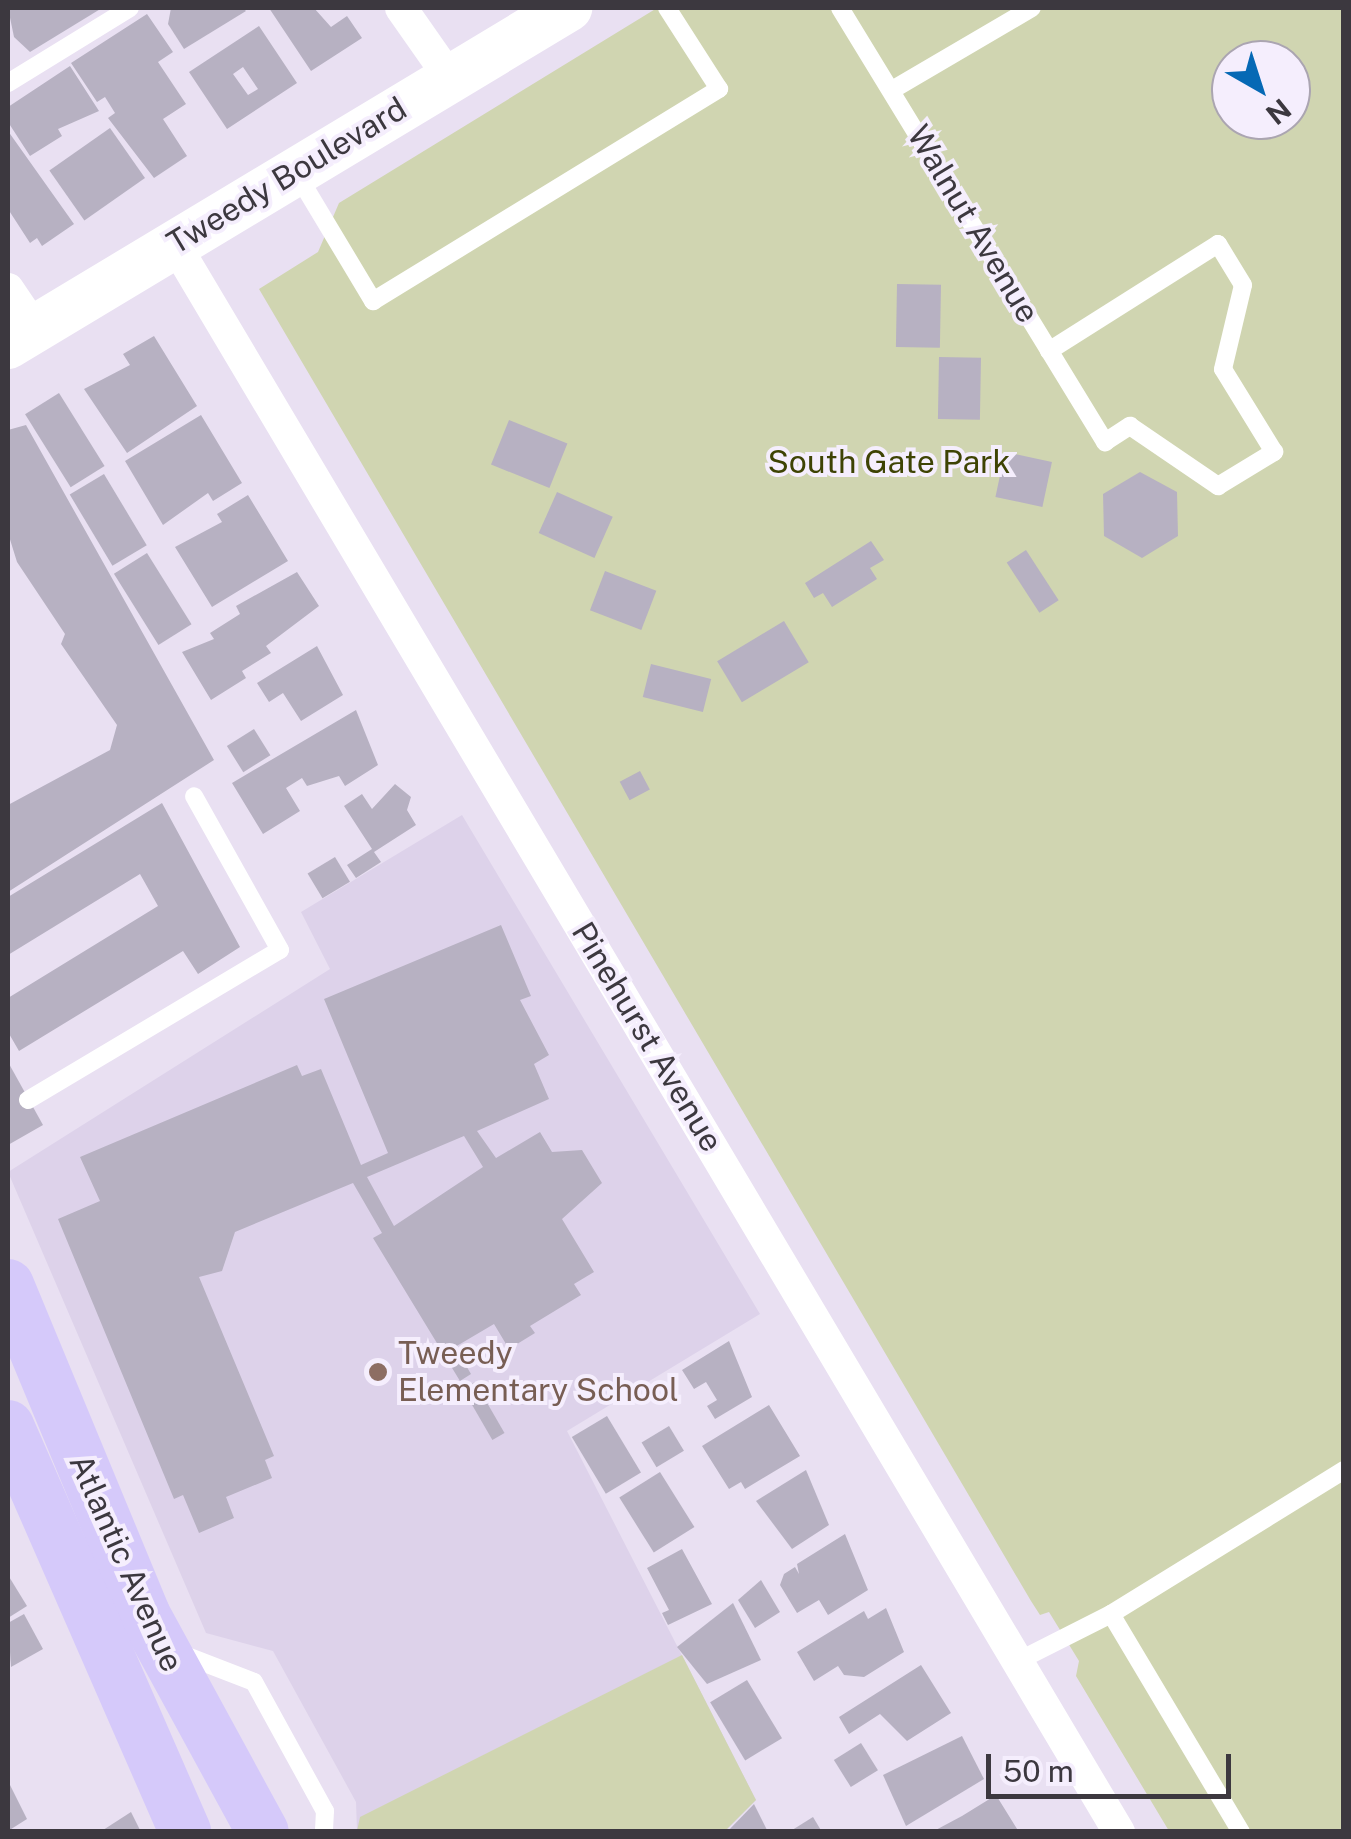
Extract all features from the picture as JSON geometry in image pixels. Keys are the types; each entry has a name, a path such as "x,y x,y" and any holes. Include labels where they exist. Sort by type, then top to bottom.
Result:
{"main road":[{"name":"Tweedy Boulevard","path":"21,337 568,8"},
{"name":"Atlantic Avenue","path":"8,1285 160,1648 263,1832"},
{"name":"Atlantic Avenue","path":"12,1451 185,1832"}],"street":[{"path":"401,8 450,78"},
{"name":"Pinehurst Avenue","path":"174,243 1119,1832"},
{"path":"8,289 21,337"},
{"path":"12,1451 67,1431"}],"lane":[{"path":"8,84 130,8"},
{"path":"295,171 373,301 719,88 667,8"},
{"name":"Walnut Avenue","path":"840,8 1105,442 1130,426 1218,486 1274,452 1223,369 1243,285 1218,244 1050,351"},
{"path":"892,90 1032,8"},
{"path":"28,1100 280,950 194,796"},
{"path":"1018,1661 1111,1614 1344,1470"},
{"path":"1111,1614 1241,1832"},
{"path":"160,1648 254,1682 324,1811 324,1832"}],"shaded area":[{"name":"Tweedy Elementary School","path":"462,815 760,1314 567,1431 756,1800 725,1831 357,1831 356,1802 273,1651 206,1633 8,1172 330,969 301,912"}],"green space":[{"name":"South Gate Park","path":"657,8 1343,8 1343,1831 1169,1831 1076,1676 1079,1661 1049,1612 1040,1615 1031,1601 259,289 318,252 339,203"},
{"path":"682,1655 756,1800 725,1831 357,1831 360,1817"}],"building":[{"path":"8,8 102,8 30,52 14,37"},
{"path":"171,8 246,11 184,49 168,24"},
{"path":"269,8 314,8 331,27 347,16 362,38 311,71"},
{"path":"147,14 173,52 158,62 186,104 163,119 187,156 154,178 108,118 115,113 105,97 97,102 71,63"},
{"path":"259,26 297,83 227,129 189,72","holes":["243,67 258,89 248,95 233,74"]},
{"path":"70,66 99,111 58,129 62,136 30,156 8,122 8,107"},
{"path":"110,128 145,178 84,220 49,170"},
{"path":"8,131 74,224 42,246 37,238 30,243 8,209"},
{"path":"897,284 941,285 940,348 896,347"},
{"path":"154,336 197,406 127,453 84,389 130,365 123,354"},
{"path":"939,357 981,358 980,420 938,419"},
{"path":"59,393 105,466 71,487 25,414"},
{"path":"201,415 242,483 213,501 208,493 163,525 125,461"},
{"path":"509,420 567,444 549,488 491,465"},
{"path":"26,425 214,760 8,892 8,805 110,750 117,725 61,644 65,634 17,562 8,533 8,430"},
{"path":"1005,452 1052,462 1042,507 995,497"},
{"path":"1140,472 1177,492 1178,536 1142,558 1104,536 1103,494"},
{"path":"104,474 147,545 112,566 70,495"},
{"path":"557,492 613,517 594,558 539,533"},
{"path":"248,495 288,561 212,607 175,547 222,522 217,514"},
{"path":"871,541 884,560 870,568 877,579 832,607 823,593 814,598 805,583"},
{"path":"1026,550 1059,600 1039,613 1007,563"},
{"path":"147,553 192,624 158,645 114,574"},
{"path":"605,571 656,591 641,630 590,610"},
{"path":"297,572 319,606 266,646 271,653 242,671 246,678 211,700 182,652 214,639 210,633 240,614 236,606"},
{"path":"784,621 809,662 742,702 717,661"},
{"path":"317,646 343,695 301,721 283,693 269,702 257,683"},
{"path":"651,664 711,679 703,712 643,697"},
{"path":"356,710 378,765 345,786 339,776 307,786 302,778 286,788 300,811 263,834 232,783"},
{"path":"254,729 270,755 243,772 227,746"},
{"path":"640,771 650,790 630,800 620,782"},
{"path":"395,784 411,797 407,810 416,825 374,852 381,862 356,878 347,865 372,849 344,806 362,794 372,809"},
{"path":"162,803 240,947 198,974 183,951 19,1051 8,1032 8,998 158,906 140,874 8,955 8,897"},
{"path":"335,857 350,882 323,898 308,873"},
{"path":"501,925 531,996 520,1000 549,1055 534,1064 549,1099 477,1131 496,1158 540,1132 552,1152 582,1150 602,1183 562,1219 594,1272 574,1284 581,1295 530,1326 535,1333 509,1349 494,1324 455,1347 471,1374 460,1381 373,1238 382,1233 353,1183 235,1232 222,1271 199,1277 274,1456 265,1460 272,1478 226,1497 234,1518 199,1533 183,1495 174,1499 58,1219 100,1201 80,1157 297,1065 302,1076 321,1069 361,1165 388,1153 324,999","holes":["464,1136 483,1167 394,1226 367,1177"]},
{"path":"8,1062 43,1125 8,1145"},
{"path":"729,1341 752,1397 715,1419 707,1406 717,1400 706,1382 694,1389 682,1370"},
{"path":"475,1382 504,1433 492,1440 463,1389"},
{"path":"769,1405 800,1456 745,1489 741,1482 729,1489 702,1446"},
{"path":"607,1416 641,1473 606,1494 572,1437"},
{"path":"669,1426 684,1451 657,1467 642,1442"},
{"path":"806,1470 829,1525 792,1549 756,1501"},
{"path":"660,1472 694,1527 654,1553 619,1497"},
{"path":"845,1534 868,1590 828,1615 819,1600 797,1613 780,1585 784,1574 795,1567 799,1574 797,1564"},
{"path":"682,1549 712,1604 668,1625 662,1613 669,1610 647,1568"},
{"path":"8,1575 27,1606 8,1618"},
{"path":"761,1580 780,1612 755,1628 738,1600"},
{"path":"733,1603 761,1660 707,1684 677,1647"},
{"path":"886,1608 904,1652 864,1677 844,1675 838,1666 814,1681 797,1652 864,1611 868,1619"},
{"path":"24,1614 43,1649 11,1667 8,1623"},
{"path":"921,1665 951,1713 907,1741 880,1714 849,1734 839,1717"},
{"path":"747,1680 782,1738 745,1760 710,1702"},
{"path":"962,1736 984,1779 906,1826 883,1775"},
{"path":"861,1743 878,1770 851,1787 834,1760"},
{"path":"8,1781 27,1819 8,1831"},
{"path":"996,1795 1019,1832 932,1832 962,1816"},
{"path":"754,1804 768,1832 727,1832"},
{"path":"131,1812 141,1832 100,1832"},
{"path":"813,1817 822,1832 789,1832"}],"place":[{"name":"Tweedy Elementary School","path":"378,1372"}]}
